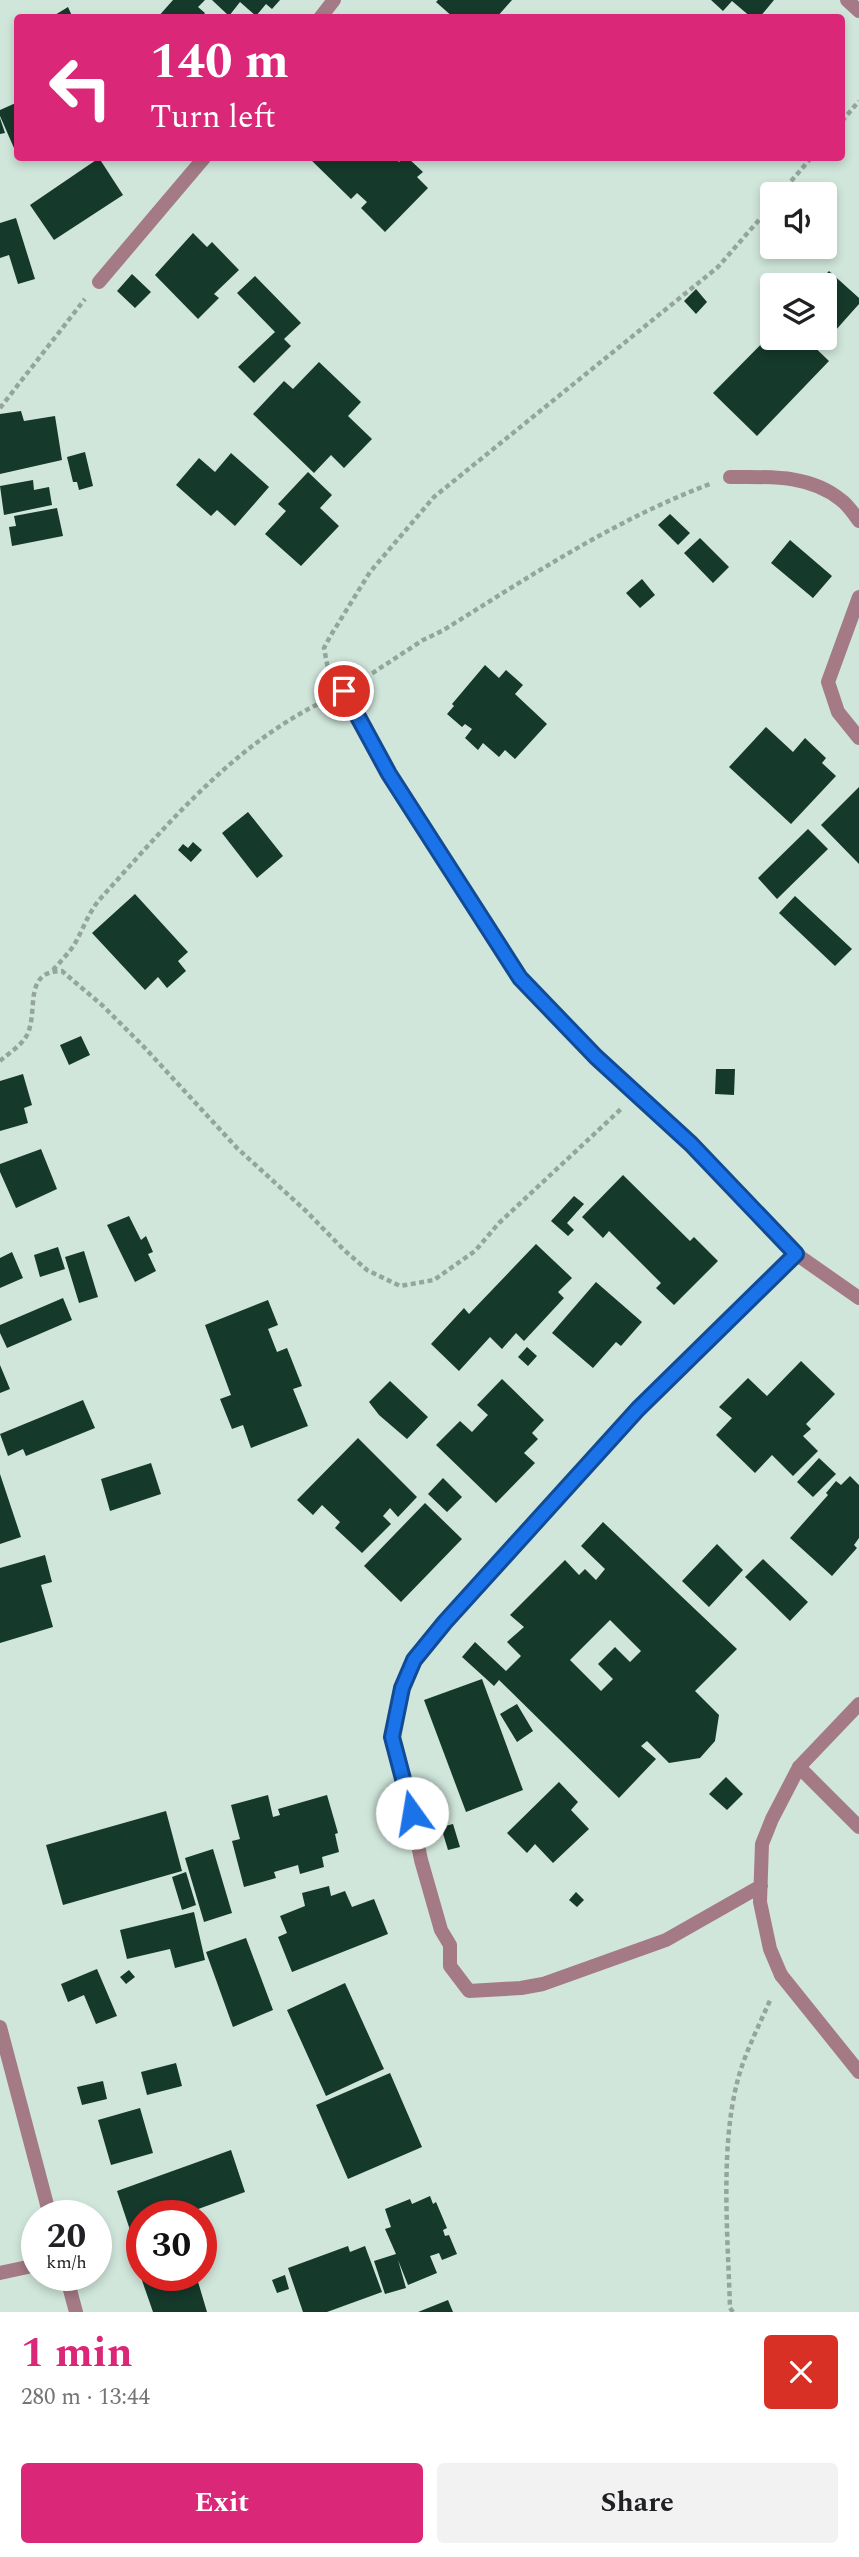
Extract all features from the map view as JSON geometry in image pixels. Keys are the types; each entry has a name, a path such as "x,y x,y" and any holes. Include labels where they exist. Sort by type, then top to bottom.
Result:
{"street":[{"path":"323,14 334,0"},
{"path":"847,0 859,11"},
{"path":"99,282 201,161"},
{"path":"730,477 780,477 812,482 842,500 859,521"},
{"path":"859,597 828,682 838,712 859,737"},
{"path":"344,691 389,774 520,978 596,1057 691,1144 796,1254 859,1298"},
{"path":"761,1886 666,1940 543,1984 469,1991 450,1966 450,1945 441,1930 421,1860 407,1790 392,1737 402,1688 414,1660 445,1622 645,1401 796,1254"},
{"path":"859,1704 799,1767 762,1844 760,1866 760,1902 770,1949 781,1975 859,2072"},
{"path":"799,1767 859,1827"},
{"path":"0,2027 46,2200"},
{"path":"0,2273 21,2268"},
{"path":"70,2291 76,2312"}],"path":[{"path":"845,117 859,101"},
{"path":"790,182 808,161"},
{"path":"344,691 328,669 324,648 370,572 434,497 718,267 760,219"},
{"path":"0,408 99,282"},
{"path":"53,971 74,946 85,919 100,900 212,780 257,742 300,713 344,691 423,640 610,529 676,497 730,477"},
{"path":"0,1061 11,1054 26,1035 35,986 43,975 62,971 103,1006 183,1087 237,1148 343,1249 367,1270 400,1286 434,1280 475,1251 499,1223 637,1094"},
{"path":"731,2311 729,2128 737,2082 746,2054 781,1975"}],"building":[{"path":"173,0 205,0 198,7 204,14 161,14"},
{"path":"212,0 280,0 272,9 266,4 258,14 254,14 240,2 231,14 227,14"},
{"path":"512,0 500,14 450,14 436,2"},
{"path":"711,0 774,0 762,14 747,14 732,1 723,11"},
{"path":"68,7 71,14 57,14"},
{"path":"14,104 14,148 0,116 0,110"},
{"path":"0,118 5,133 0,134"},
{"path":"95,161 101,161 123,195 54,240 30,205"},
{"path":"312,161 411,161 423,172 417,177 428,188 385,232 361,208 367,202 357,193 351,199"},
{"path":"16,218 35,279 18,284 9,255 0,258 0,223"},
{"path":"193,233 207,247 212,242 239,270 214,294 219,298 198,319 155,275"},
{"path":"132,274 151,292 135,308 117,291"},
{"path":"255,276 301,323 284,339 291,346 254,383 238,367 275,332 237,293"},
{"path":"837,278 859,298 859,304 837,329"},
{"path":"696,289 707,302 696,314 684,301"},
{"path":"760,345 760,350 818,350 829,361 757,436 713,393"},
{"path":"319,362 361,402 348,416 372,439 344,468 331,455 314,473 253,414 284,381 293,389"},
{"path":"21,411 24,421 55,416 62,460 0,474 0,414"},
{"path":"85,452 93,486 79,490 77,482 73,482 67,457"},
{"path":"231,453 269,487 235,526 217,510 211,516 176,485 199,458 215,472"},
{"path":"308,472 332,495 320,508 339,526 301,566 265,534 286,511 278,504"},
{"path":"33,480 34,490 49,487 52,505 4,515 0,486"},
{"path":"57,508 63,536 12,546 9,527 16,526 14,516"},
{"path":"670,514 690,533 678,545 658,525"},
{"path":"700,538 729,567 713,583 684,553"},
{"path":"790,540 832,576 813,598 771,563"},
{"path":"642,579 655,595 640,608 626,593"},
{"path":"485,665 499,678 506,670 523,685 515,694 547,724 515,759 505,750 499,757 483,743 478,750 465,738 472,729 465,724 462,727 447,714 454,706 452,704"},
{"path":"766,727 793,752 805,738 826,758 822,763 836,776 791,824 729,767"},
{"path":"859,787 859,864 821,825"},
{"path":"248,812 283,856 257,878 222,833"},
{"path":"808,829 828,849 777,899 758,878"},
{"path":"193,842 202,850 191,862 178,850 183,844 188,848"},
{"path":"135,894 188,952 178,961 186,971 167,988 158,977 145,990 92,933"},
{"path":"795,896 852,949 835,966 779,913"},
{"path":"81,1036 90,1055 69,1065 60,1045"},
{"path":"716,1069 735,1069 734,1095 715,1094"},
{"path":"23,1074 32,1105 24,1108 28,1123 0,1131 0,1081"},
{"path":"41,1149 57,1189 16,1208 0,1172 0,1164"},
{"path":"623,1175 690,1241 694,1237 718,1261 674,1305 656,1288 661,1283 609,1231 603,1238 582,1217"},
{"path":"574,1196 584,1204 567,1223 574,1230 568,1236 551,1221"},
{"path":"129,1216 141,1240 146,1236 153,1252 148,1254 156,1271 135,1282 107,1225"},
{"path":"536,1244 572,1278 558,1292 564,1298 524,1341 516,1333 502,1349 490,1337 459,1371 431,1344 464,1308 469,1314"},
{"path":"58,1247 65,1269 40,1277 34,1255"},
{"path":"84,1251 98,1297 79,1303 65,1257"},
{"path":"12,1252 23,1278 0,1288 0,1258"},
{"path":"596,1282 642,1322 621,1346 616,1342 593,1368 552,1333"},
{"path":"63,1298 72,1320 7,1348 0,1333 0,1325"},
{"path":"268,1300 278,1325 268,1329 277,1352 287,1348 302,1386 293,1389 308,1426 251,1448 243,1425 232,1429 220,1399 231,1395 205,1325"},
{"path":"527,1347 537,1356 528,1366 518,1357"},
{"path":"801,1361 835,1394 806,1424 811,1429 803,1436 818,1451 793,1476 772,1455 755,1473 716,1435 732,1418 719,1407 748,1378 767,1396"},
{"path":"0,1365 10,1389 0,1393"},
{"path":"502,1379 544,1420 532,1433 538,1439 524,1453 535,1463 496,1503 436,1445 460,1421 472,1432 488,1415 477,1405"},
{"path":"390,1381 428,1417 407,1439 379,1415 369,1402"},
{"path":"83,1400 95,1428 26,1456 23,1449 8,1456 0,1434"},
{"path":"358,1438 417,1497 398,1517 390,1508 383,1516 391,1524 362,1553 335,1528 340,1522 322,1505 313,1515 297,1500"},
{"path":"819,1458 836,1474 813,1497 797,1482"},
{"path":"151,1463 161,1494 110,1511 101,1479"},
{"path":"0,1474 21,1537 0,1544"},
{"path":"850,1476 859,1485 859,1538 854,1545 857,1548 832,1576 790,1538 828,1495 826,1493 836,1481 841,1485"},
{"path":"443,1478 462,1497 447,1512 428,1494"},
{"path":"425,1503 462,1539 401,1602 364,1566"},
{"path":"603,1522 737,1649 695,1691 719,1715 715,1741 700,1758 669,1763 647,1741 641,1746 656,1759 619,1798 499,1680 494,1686 462,1657 475,1642 506,1671 521,1656 507,1642 524,1627 510,1615 565,1560 579,1575 585,1569 596,1580 605,1569 581,1546","holes":["610,1620 641,1651 630,1662 615,1647 598,1664 613,1679 601,1691 570,1660"]},
{"path":"717,1544 743,1570 709,1607 682,1581"},
{"path":"45,1555 52,1582 41,1585 53,1627 0,1643 0,1568"},
{"path":"763,1559 808,1602 790,1621 745,1577"},
{"path":"482,1679 523,1790 466,1812 424,1700"},
{"path":"517,1704 533,1731 517,1742 500,1714"},
{"path":"726,1777 743,1794 727,1810 709,1794"},
{"path":"559,1782 578,1802 571,1810 589,1829 553,1863 535,1844 527,1853 507,1833"},
{"path":"268,1795 273,1817 280,1815 278,1809 327,1795 338,1833 335,1834 339,1852 322,1857 324,1867 300,1874 298,1865 274,1872 276,1878 244,1887 232,1841 240,1839 231,1805"},
{"path":"166,1811 182,1871 63,1905 46,1845"},
{"path":"453,1824 460,1847 448,1850 441,1827"},
{"path":"213,1849 232,1913 204,1922 185,1858"},
{"path":"186,1872 196,1905 182,1910 172,1877"},
{"path":"329,1886 331,1896 345,1891 352,1907 374,1899 388,1934 292,1972 278,1937 287,1933 280,1916 305,1906 302,1893"},
{"path":"576,1892 584,1900 577,1907 569,1900"},
{"path":"194,1912 205,1960 175,1968 170,1949 127,1959 120,1930"},
{"path":"246,1938 273,2010 233,2027 206,1952"},
{"path":"97,1969 117,2016 96,2024 84,1995 68,2002 61,1984"},
{"path":"129,1970 135,1977 126,1984 120,1977"},
{"path":"345,1983 384,2069 326,2096 287,2010"},
{"path":"176,2063 182,2086 147,2095 141,2072"},
{"path":"390,2073 422,2147 348,2179 316,2105"},
{"path":"103,2081 107,2099 82,2105 77,2087"},
{"path":"140,2108 153,2153 111,2165 98,2120"},
{"path":"231,2150 245,2192 217,2202 217,2200 126,2200 126,2218 117,2191"},
{"path":"430,2196 433,2204 436,2202 447,2228 443,2230 445,2236 449,2235 457,2254 442,2260 439,2253 430,2256 437,2273 408,2285 398,2260 406,2288 385,2294 374,2261 396,2254 385,2229 391,2227 385,2209 410,2199 412,2204"},
{"path":"348,2246 350,2252 365,2246 382,2292 327,2312 303,2312 288,2268"},
{"path":"285,2275 289,2289 277,2293 272,2280"},
{"path":"146,2291 201,2291 207,2312 153,2312"},
{"path":"448,2300 453,2312 418,2312"}],"route":[{"path":"344,691 389,774 520,978 596,1057 691,1144 796,1254 667,1378 445,1622 414,1660 402,1688 392,1737 412,1813"}]}
